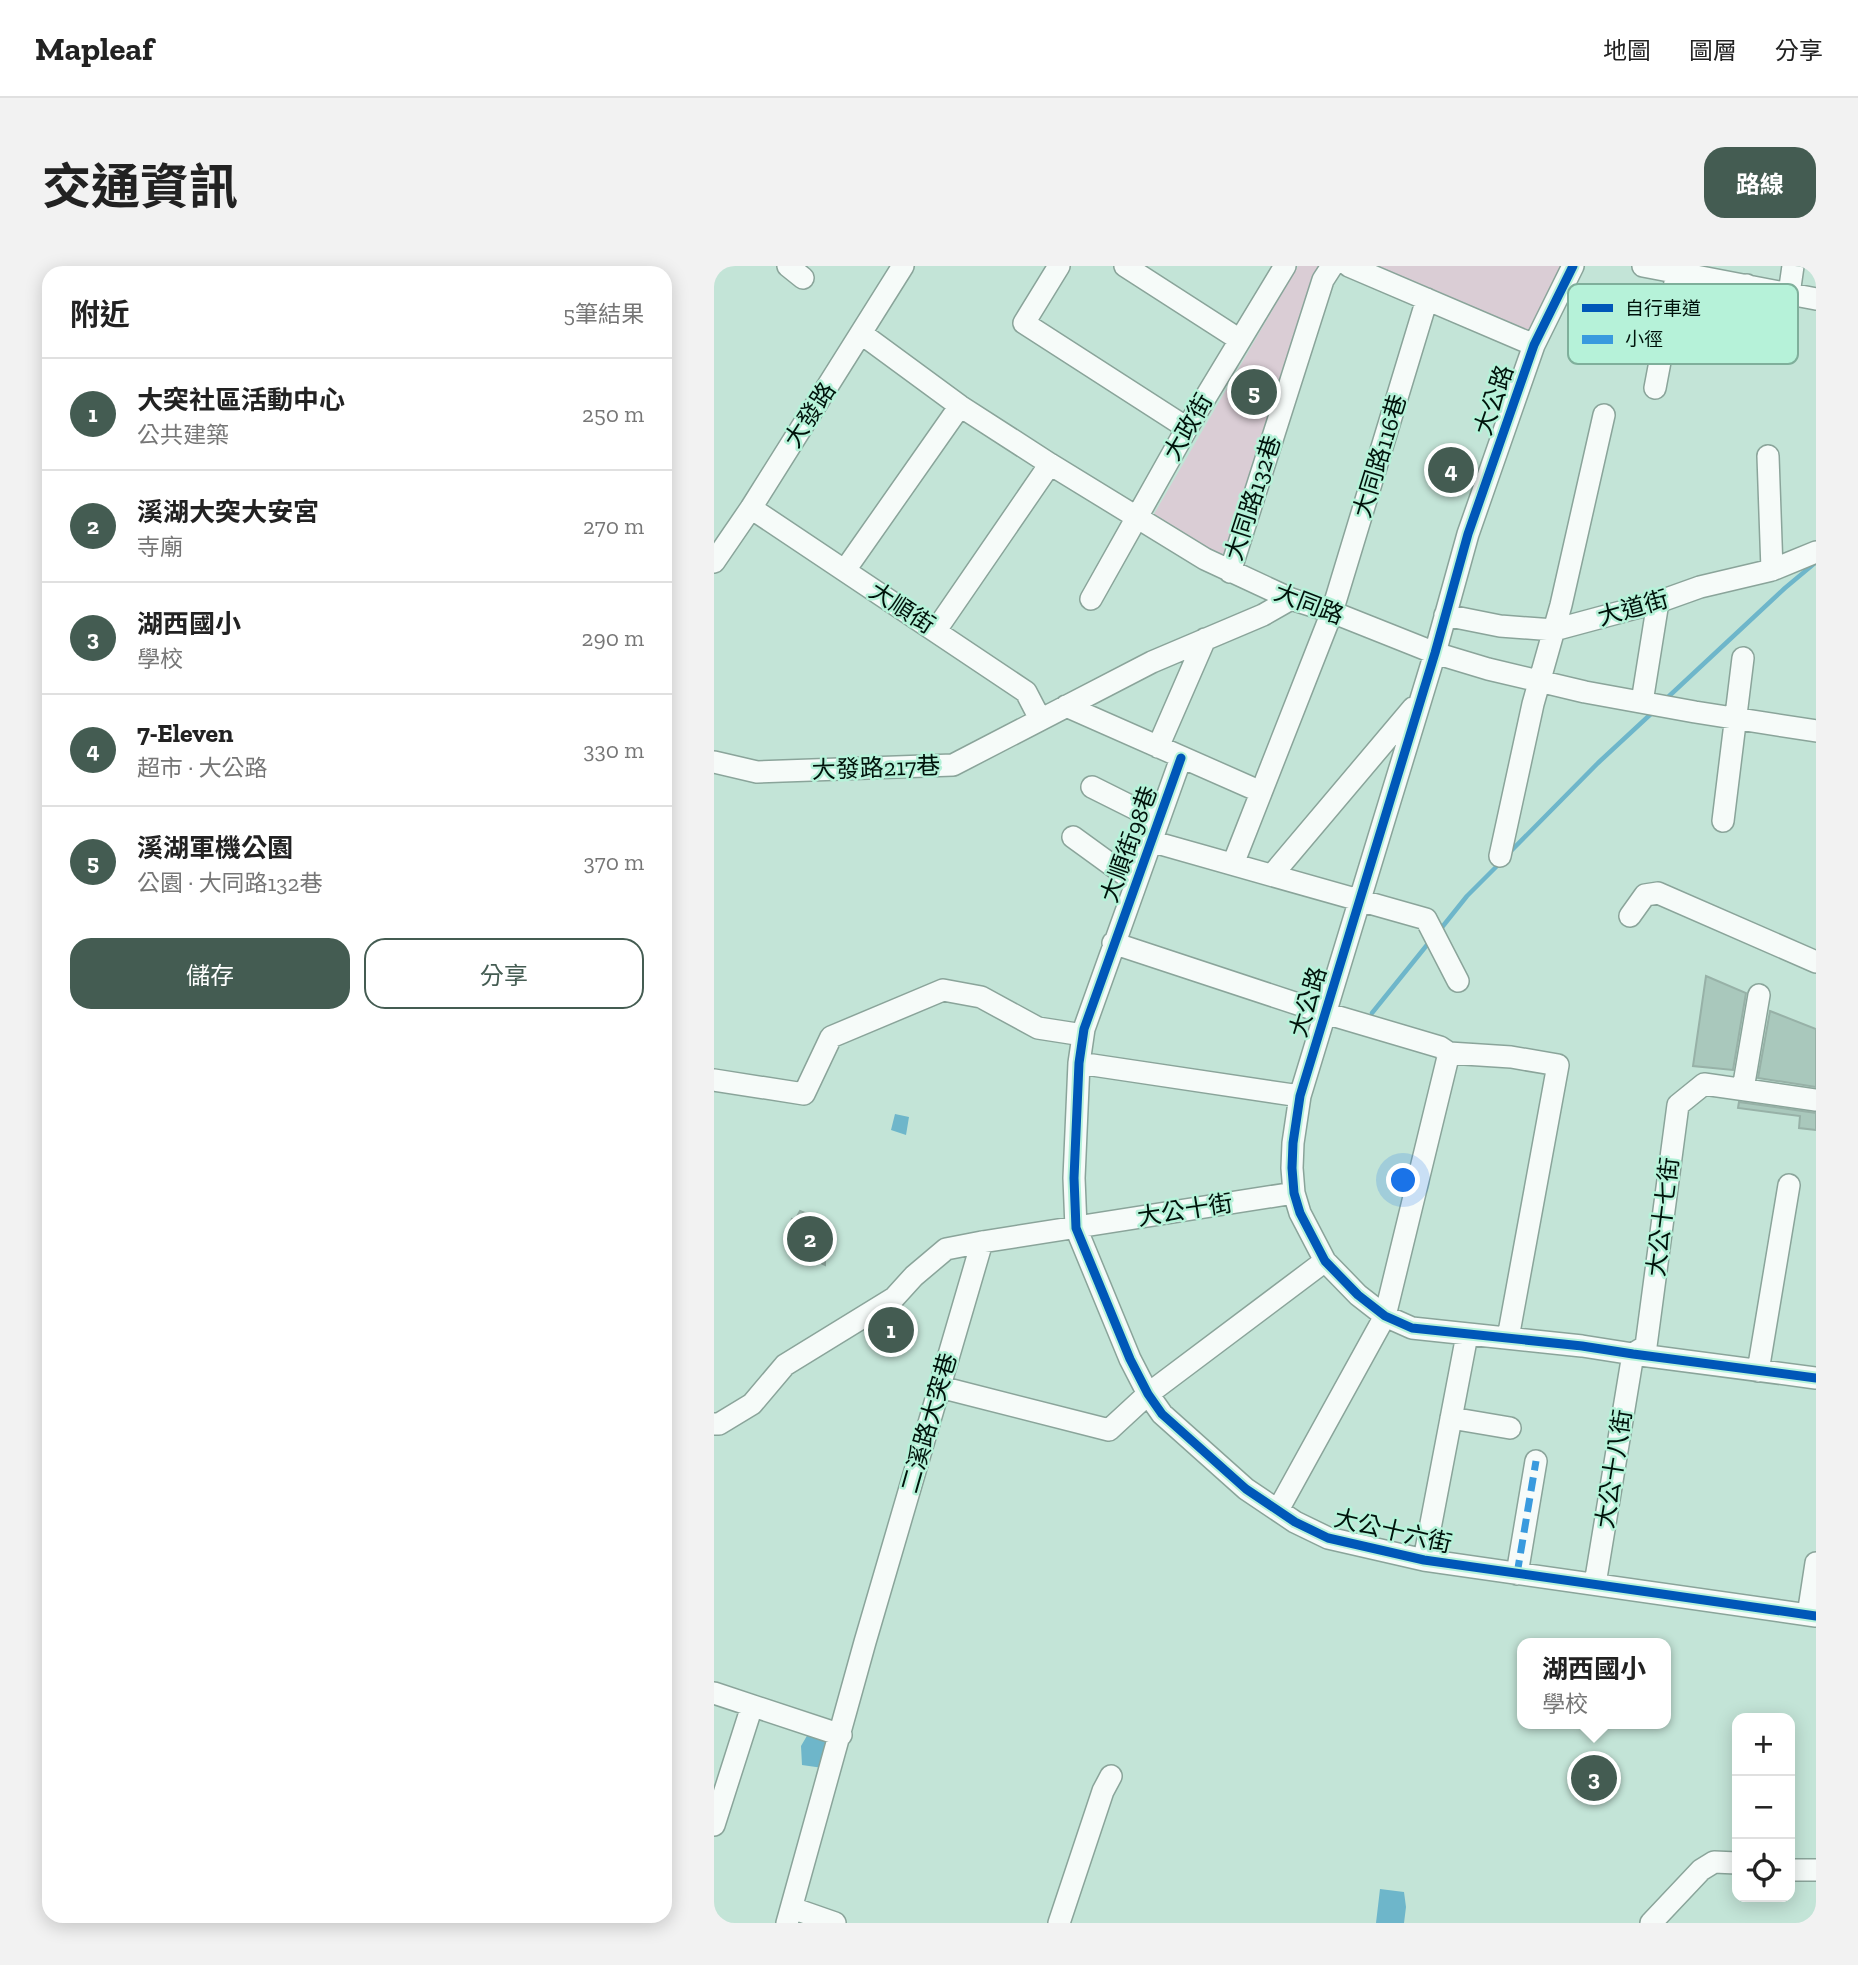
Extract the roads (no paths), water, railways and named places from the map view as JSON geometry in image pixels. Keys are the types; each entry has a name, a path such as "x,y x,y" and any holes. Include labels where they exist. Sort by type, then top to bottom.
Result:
{"street":[{"name":"大發路","path":"714,562 751,508 903,266"},
{"path":"1125,266 1240,340"},
{"name":"大政街","path":"1091,599 1187,428 1284,266"},
{"name":"大同路132巷","path":"1230,572 1323,280 1332,266"},
{"path":"1349,266 1534,345"},
{"name":"大公路","path":"1573,266 1534,345 1468,534 1435,653 1300,1096 1293,1143 1294,1193 1312,1239 1325,1261 1358,1295 1385,1316 1412,1328 1582,1346 1816,1378"},
{"path":"1643,266 1741,284"},
{"path":"1791,284 1793,266"},
{"path":"1051,269 1024,323 1187,428"},
{"path":"1675,284 1677,272"},
{"path":"1798,296 1816,299"},
{"name":"大同路116巷","path":"1233,864 1332,612 1427,299"},
{"name":"大同路","path":"862,334 960,406 1049,464 1230,572 1291,599 1332,612 1435,653 1488,669 1653,704 1816,731"},
{"path":"1655,388 1660,364"},
{"path":"845,570 960,406"},
{"path":"1500,856 1539,680 1554,630 1604,415"},
{"path":"1768,456 1772,570"},
{"path":"936,630 1049,464"},
{"name":"大順街","path":"751,508 1026,692 1040,719"},
{"name":"大道街","path":"1445,615 1500,626 1554,630 1658,602 1700,587 1772,570 1816,552"},
{"path":"1066,706 1152,662 1263,615 1291,599"},
{"path":"1653,704 1658,602"},
{"path":"1158,747 1205,639"},
{"path":"1723,821 1742,658"},
{"path":"1272,875 1420,700"},
{"path":"1066,706 1261,792"},
{"name":"大發路217巷","path":"714,762 757,772 953,765 1066,706"},
{"name":"大順街98巷","path":"1113,943 1181,758"},
{"path":"1091,787 1158,820"},
{"path":"1073,837 1135,882"},
{"path":"1150,841 1426,919 1458,981"},
{"path":"1630,916 1645,895 1658,893 1816,962"},
{"path":"1076,1228 1074,1178 1079,1063 1083,1035 1113,943 1325,1013 1440,1047 1448,1052 1511,1057 1558,1065 1508,1338"},
{"path":"714,1080 804,1094 831,1037 943,990 981,997 1038,1028 1083,1035"},
{"path":"1759,995 1743,1089 1816,1100"},
{"path":"1278,1510 1385,1316 1448,1052"},
{"path":"1079,1063 1300,1096"},
{"name":"大公十七街","path":"1633,1354 1646,1346 1678,1105 1704,1084 1743,1089"},
{"path":"1758,1371 1789,1185"},
{"name":"大公十街","path":"982,1241 1294,1193"},
{"name":"大公十六街","path":"1076,1228 1130,1359 1162,1414 1245,1489 1295,1522 1328,1538 1424,1560 1812,1615"},
{"path":"714,1424 719,1424 752,1404 785,1365 894,1298 914,1276 946,1250 982,1241"},
{"name":"二溪路大突巷","path":"789,1916 865,1642 982,1241"},
{"path":"940,1387 1109,1430 1149,1394 1325,1261"},
{"name":"大公十六街","path":"1424,1560 1467,1335"},
{"name":"大公十八街","path":"1595,1584 1633,1354"},
{"path":"1451,1418 1510,1428"},
{"path":"1517,1574 1536,1461"},
{"path":"1812,1615 1816,1563"},
{"path":"714,1693 841,1735"},
{"path":"714,1825 752,1706"},
{"path":"1059,1923 1103,1791 1111,1776"},
{"path":"1651,1923 1702,1870 1714,1862 1732,1863"},
{"path":"1795,1870 1816,1870"},
{"path":"789,1916 835,1923"}],"water":[{"path":"895,1114 909,1117 906,1135 891,1130"},
{"path":"808,1734 833,1742 823,1768 802,1765 801,1746"},
{"path":"1380,1889 1404,1892 1404,1923 1376,1923"}],"waterway":[{"path":"1667,698 1815,563"},
{"path":"1509,853 1653,712"},
{"path":"1439,931 1467,896 1501,862"},
{"path":"1372,1013 1431,940"}],"place":[{"name":"溪湖軍機公園","path":"1254,392"},
{"name":"7-Eleven","path":"1451,470"},
{"name":"溪湖大突大安宮","path":"810,1239"},
{"name":"大突社區活動中心","path":"891,1330"},
{"name":"湖西國小","path":"1594,1778"}]}
